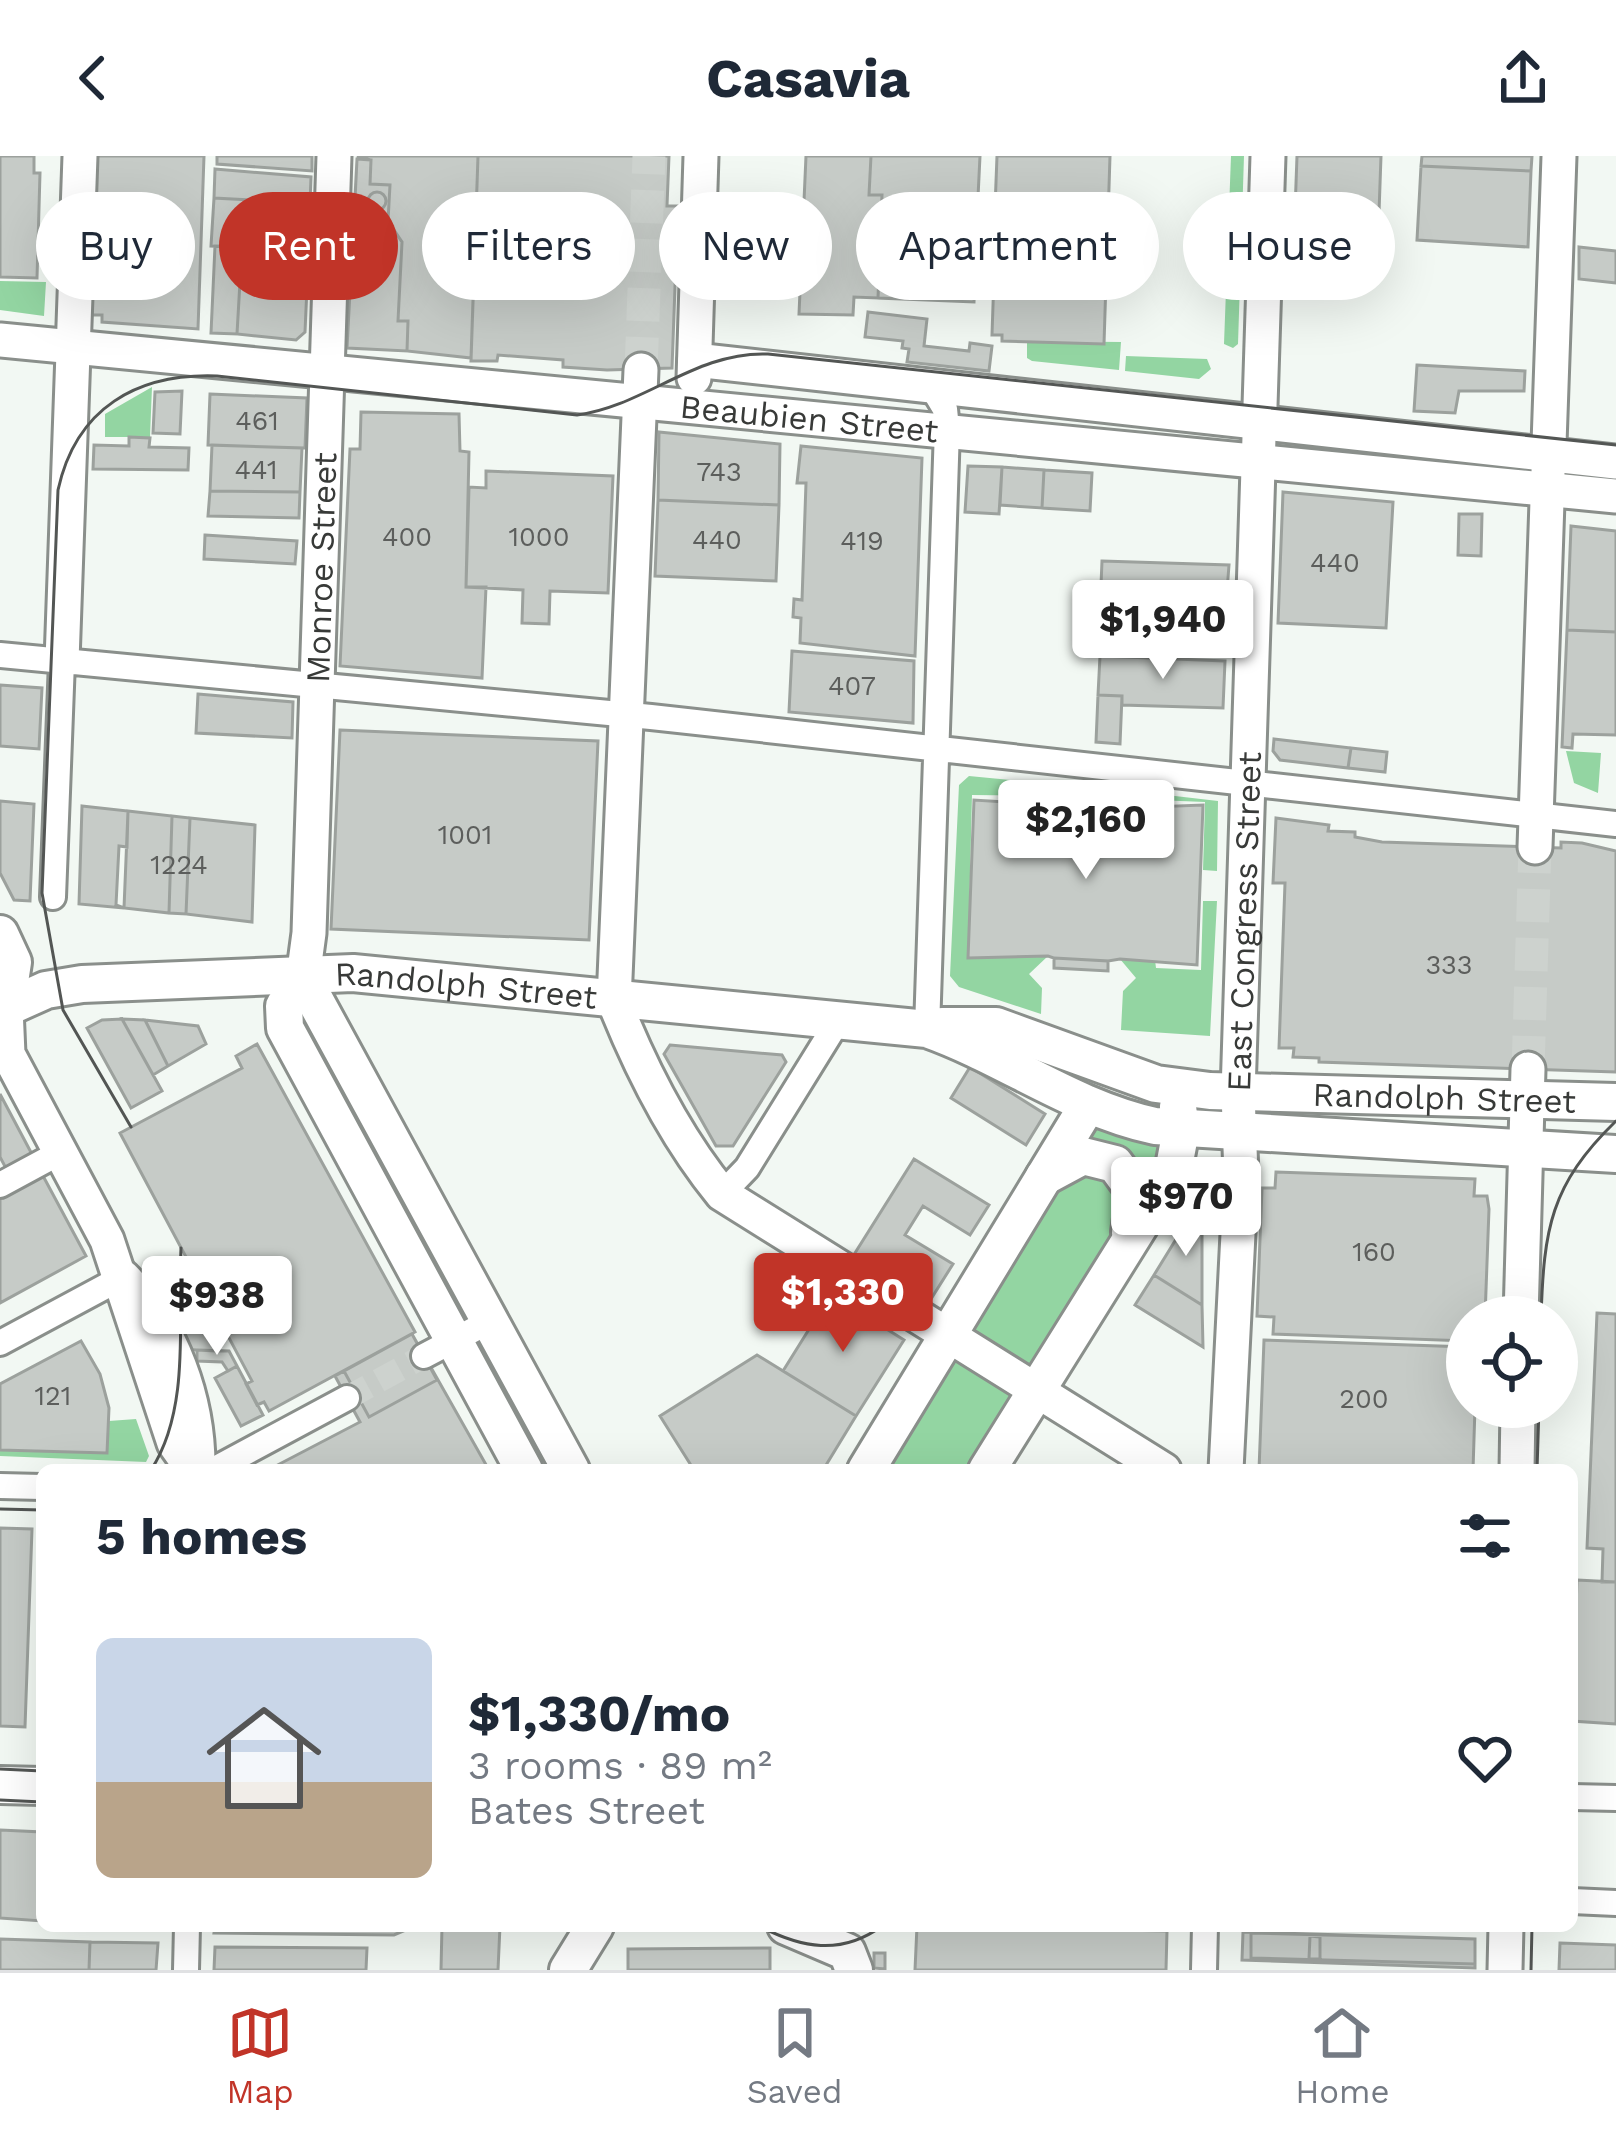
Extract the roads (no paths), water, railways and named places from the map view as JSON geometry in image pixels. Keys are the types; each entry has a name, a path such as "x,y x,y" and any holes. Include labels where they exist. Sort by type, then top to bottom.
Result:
{"main road":[{"path":"0,934 14,962 2,1008"},
{"name":"Randolph Street","path":"2,1008 46,990 82,984 353,973 927,1029 965,1022 996,1026 1156,1084 1238,1093 1445,1100 1527,1084 1612,1102"},
{"path":"303,978 492,1320 558,1464"},
{"name":"Monroe Street","path":"303,978 284,1006 285,1028 439,1348 520,1464"},
{"name":"Randolph Street","path":"927,1029 991,1054 1086,1108 1181,1130 1611,1154"},
{"path":"991,1464 1173,1172 1181,1130 1173,1097 1156,1084"},
{"path":"1440,1141 1456,1135 1464,1120 1457,1106 1445,1100"},
{"path":"1611,1154 1582,1142 1575,1128 1585,1108 1612,1102"},
{"path":"870,1464 1086,1108"},
{"path":"1045,1177 1082,1156 1125,1171 1136,1193 1123,1252"},
{"path":"0,1785 36,1786"},
{"path":"568,1970 591,1932"},
{"path":"802,1932 847,1952 854,1970"}],"street":[{"path":"53,897 80,156"},
{"name":"Monroe Street","path":"303,978 310,933 334,156"},
{"path":"668,182 685,178 699,156"},
{"path":"699,156 660,374 623,715 614,1001 630,1042 694,1160 722,1194 1155,1464"},
{"name":"East Congress Street","path":"1226,1464 1268,156"},
{"path":"1536,831 1559,156"},
{"name":"Beaubien Street","path":"0,340 326,369 660,374 749,365 1616,462"},
{"path":"746,409 736,386 749,365"},
{"path":"660,374 688,404"},
{"name":"Beaubien Street","path":"660,374 688,404 1194,458 1616,496"},
{"path":"927,1029 947,429 945,410 930,384"},
{"path":"1194,458 1210,440 1205,413"},
{"path":"0,656 623,715 1248,784 1536,831 1616,824"},
{"path":"2,1008 8,1054 123,1277 131,1321 174,1443 191,1464"},
{"path":"722,1194 747,1168 838,1021"},
{"path":"1522,1296 1527,1084"},
{"path":"0,1185 63,1156"},
{"path":"0,1343 123,1277"},
{"path":"439,1348 492,1320"},
{"path":"223,1464 347,1398"},
{"path":"1516,1464 1517,1428"},
{"path":"0,1486 36,1487"},
{"path":"1578,1797 1616,1798"},
{"path":"1578,1901 1616,1903"},
{"path":"186,1970 187,1932"},
{"path":"1204,1970 1205,1932"},
{"path":"1505,1970 1507,1932"}],"tunnel":[{"path":"641,370 649,156"},
{"path":"1528,1069 1535,847"},
{"path":"347,1398 424,1356"}],"tram line":[{"path":"131,1127 63,1010 42,893 58,490 79,437 95,417 136,389 161,381 217,376 577,415 602,410 717,361 768,354 1616,445"},
{"path":"1542,1296 1549,1233 1564,1188 1616,1121"},
{"path":"154,1464 164,1446 177,1391 181,1248"},
{"path":"1537,1464 1538,1428"},
{"path":"0,1509 36,1510"},
{"path":"0,1769 36,1771"},
{"path":"0,1800 36,1802"},
{"path":"772,1932 821,1946 851,1942 873,1932"},
{"path":"1531,1970 1532,1932"}]}
